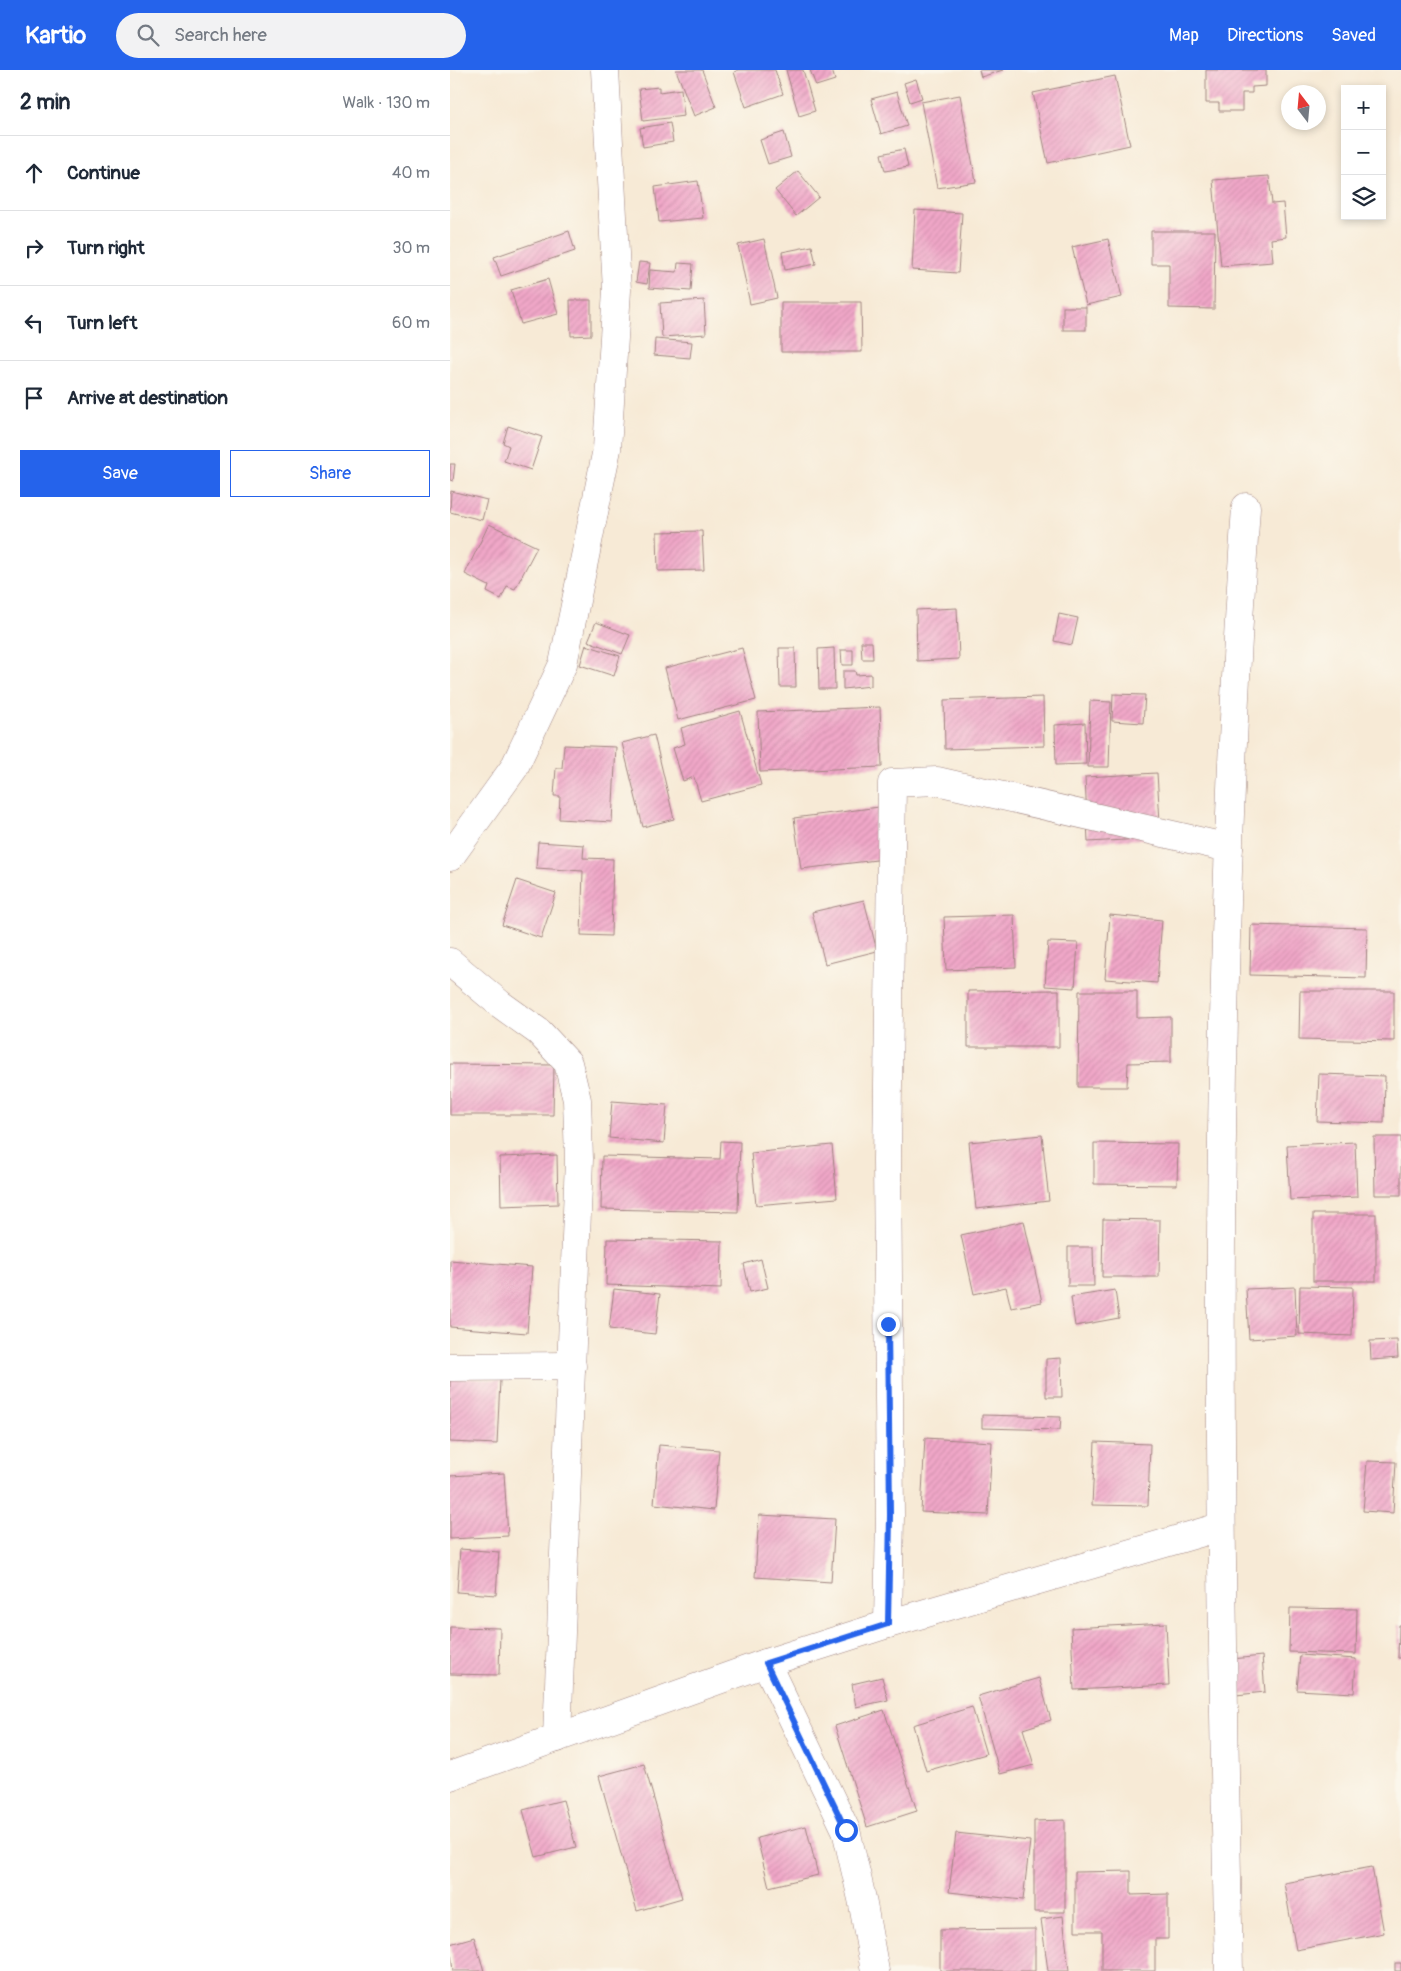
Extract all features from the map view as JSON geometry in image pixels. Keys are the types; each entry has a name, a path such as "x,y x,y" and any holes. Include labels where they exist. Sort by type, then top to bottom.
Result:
{"street":[{"path":"450,857 514,768 563,664 605,459 616,290 605,70"},
{"path":"1229,1971 1220,1527 1222,1042 1235,666 1246,507"},
{"path":"888,1624 890,1515 887,1160 892,783 937,781 1229,848"},
{"path":"450,962 500,1004 539,1032 568,1063 577,1100 578,1149 572,1366 557,1738"},
{"path":"450,1367 572,1366"},
{"path":"450,1776 766,1663 888,1624 1220,1527"},
{"path":"766,1663 846,1830 862,1899 875,1971"}],"building":[{"path":"676,70 702,70 716,107 694,116"},
{"path":"738,70 775,70 783,94 746,107 734,72"},
{"path":"786,70 803,70 815,111 799,116"},
{"path":"810,70 832,70 835,80 816,86"},
{"path":"979,70 1003,70 981,77"},
{"path":"1206,70 1266,70 1266,86 1252,87 1252,93 1242,93 1242,111 1219,111 1219,103 1206,103"},
{"path":"1115,76 1130,145 1048,163 1033,93"},
{"path":"916,79 922,98 910,102 904,83"},
{"path":"659,87 659,92 681,89 684,116 643,121 639,89"},
{"path":"897,92 907,126 881,134 871,99"},
{"path":"960,95 976,182 937,188 921,102"},
{"path":"670,123 673,142 643,147 640,128"},
{"path":"784,132 791,157 768,164 760,140"},
{"path":"904,149 908,167 885,171 881,154"},
{"path":"798,171 819,197 796,216 775,190"},
{"path":"1269,176 1272,204 1283,203 1286,237 1271,239 1273,262 1221,266 1213,180"},
{"path":"698,181 703,218 659,222 655,187"},
{"path":"915,210 962,213 958,273 912,270"},
{"path":"569,231 575,251 501,276 494,257"},
{"path":"1151,231 1215,231 1214,309 1169,308 1169,264 1151,264"},
{"path":"764,239 777,298 750,304 738,245"},
{"path":"1108,239 1122,297 1086,305 1072,247"},
{"path":"812,246 816,264 785,270 782,252"},
{"path":"639,262 650,263 647,284 636,282"},
{"path":"678,263 693,264 691,291 649,288 650,270 677,272"},
{"path":"548,279 558,314 521,324 511,290"},
{"path":"570,300 591,300 591,335 571,336"},
{"path":"704,300 706,334 662,337 660,303"},
{"path":"781,302 861,302 862,352 781,352"},
{"path":"1063,307 1086,307 1086,330 1063,330"},
{"path":"655,339 692,342 690,358 654,355"},
{"path":"508,426 542,437 531,470 504,461 509,446 503,443"},
{"path":"450,464 455,464 453,481 450,480"},
{"path":"451,491 487,500 482,520 450,512"},
{"path":"489,524 537,547 515,589 507,586 501,599 487,592 489,586 465,574"},
{"path":"702,531 704,570 658,571 657,532"},
{"path":"957,608 959,659 917,661 916,610"},
{"path":"1059,614 1078,618 1072,645 1054,641"},
{"path":"596,622 630,635 622,654 588,641"},
{"path":"861,642 872,642 873,659 862,659"},
{"path":"586,645 620,656 614,676 580,665"},
{"path":"742,648 756,700 678,720 665,668"},
{"path":"779,648 795,648 796,687 780,687"},
{"path":"834,648 835,689 819,689 818,649"},
{"path":"841,650 853,650 853,665 842,665"},
{"path":"843,671 855,671 856,675 871,674 871,686 843,689"},
{"path":"1113,694 1145,695 1143,723 1112,721"},
{"path":"1043,697 1044,746 945,749 944,700"},
{"path":"1090,701 1111,702 1109,767 1088,767"},
{"path":"880,707 882,767 760,772 758,712"},
{"path":"740,711 761,785 701,801 694,777 683,781 673,748 685,744 681,728"},
{"path":"1085,723 1086,764 1056,765 1055,725"},
{"path":"654,735 674,819 643,827 622,743"},
{"path":"564,745 616,747 612,822 559,819 560,796 554,796 556,768 562,768"},
{"path":"1157,773 1161,838 1088,842 1085,777"},
{"path":"879,807 885,859 801,869 794,818"},
{"path":"538,842 584,845 583,858 613,859 611,936 581,935 583,871 536,868"},
{"path":"517,880 556,893 541,938 502,925"},
{"path":"864,900 877,951 825,964 812,912"},
{"path":"1014,915 1016,967 946,970 944,917"},
{"path":"1110,915 1162,920 1157,983 1105,979"},
{"path":"1251,925 1367,928 1366,978 1250,975"},
{"path":"1048,942 1078,943 1075,988 1045,986"},
{"path":"1059,990 1059,1047 968,1047 968,991"},
{"path":"1079,991 1137,991 1137,1018 1171,1017 1171,1062 1128,1063 1127,1087 1078,1087"},
{"path":"1300,991 1394,991 1394,1041 1299,1039"},
{"path":"450,1064 554,1065 553,1115 450,1115"},
{"path":"1319,1074 1385,1076 1384,1123 1317,1121"},
{"path":"612,1101 667,1105 664,1143 609,1138"},
{"path":"1042,1135 1049,1201 976,1209 969,1142"},
{"path":"1374,1137 1401,1137 1401,1195 1375,1195"},
{"path":"721,1141 740,1142 738,1212 601,1209 602,1156 720,1159"},
{"path":"1355,1142 1357,1197 1290,1200 1287,1145"},
{"path":"1094,1143 1178,1144 1177,1185 1094,1184"},
{"path":"832,1145 837,1198 756,1205 751,1153"},
{"path":"557,1155 558,1204 501,1206 500,1157"},
{"path":"1313,1214 1376,1214 1376,1281 1313,1281"},
{"path":"1103,1219 1160,1220 1159,1277 1102,1277"},
{"path":"1024,1221 1042,1302 1011,1308 1006,1287 974,1294 961,1235"},
{"path":"607,1239 722,1241 721,1289 606,1285"},
{"path":"1068,1247 1093,1247 1094,1286 1068,1286"},
{"path":"761,1259 768,1288 750,1292 744,1264"},
{"path":"450,1260 532,1267 527,1333 450,1327"},
{"path":"1300,1286 1353,1287 1352,1336 1299,1334"},
{"path":"1295,1287 1297,1336 1249,1339 1246,1289"},
{"path":"614,1289 660,1294 655,1334 609,1329"},
{"path":"1115,1290 1119,1318 1075,1326 1071,1297"},
{"path":"1397,1340 1398,1358 1371,1360 1370,1341"},
{"path":"1061,1358 1062,1397 1046,1397 1046,1359"},
{"path":"450,1378 500,1380 497,1444 450,1442"},
{"path":"982,1415 1061,1417 1060,1430 982,1428"},
{"path":"925,1438 992,1442 988,1515 921,1512"},
{"path":"1095,1442 1150,1444 1148,1506 1092,1505"},
{"path":"659,1445 719,1450 714,1510 654,1504"},
{"path":"1367,1461 1396,1462 1393,1513 1363,1511"},
{"path":"504,1473 508,1536 450,1539 450,1476"},
{"path":"759,1515 835,1519 831,1582 755,1577"},
{"path":"460,1549 499,1552 496,1595 457,1592"},
{"path":"1290,1608 1357,1609 1356,1654 1289,1652"},
{"path":"1166,1623 1169,1685 1074,1690 1071,1628"},
{"path":"1399,1625 1401,1625 1401,1658 1398,1658"},
{"path":"450,1627 500,1628 499,1675 450,1674"},
{"path":"1300,1655 1356,1659 1354,1693 1297,1690"},
{"path":"1262,1656 1265,1692 1236,1695 1232,1659"},
{"path":"882,1677 888,1700 856,1707 852,1684"},
{"path":"1039,1678 1051,1720 1023,1729 1034,1765 1000,1774 978,1696"},
{"path":"972,1707 986,1754 926,1771 913,1725"},
{"path":"884,1710 917,1811 867,1827 835,1726"},
{"path":"644,1764 682,1898 637,1911 599,1776"},
{"path":"563,1800 576,1847 536,1857 523,1810"},
{"path":"1065,1820 1065,1912 1034,1912 1034,1821"},
{"path":"806,1826 818,1875 769,1887 757,1838"},
{"path":"956,1833 1030,1841 1023,1900 949,1892"},
{"path":"1372,1867 1384,1933 1296,1950 1284,1883"},
{"path":"1131,1871 1131,1895 1168,1894 1168,1939 1155,1939 1155,1971 1102,1971 1102,1931 1075,1931 1075,1872"},
{"path":"1063,1916 1069,1971 1048,1971 1041,1919"},
{"path":"1035,1929 1035,1971 940,1971 940,1930"},
{"path":"474,1937 484,1971 453,1971 450,1944"},
{"path":"1395,1963 1401,1963 1401,1971 1395,1971"}],"route":[{"path":"846,1830 766,1663 888,1624 890,1515 888,1324"}]}
